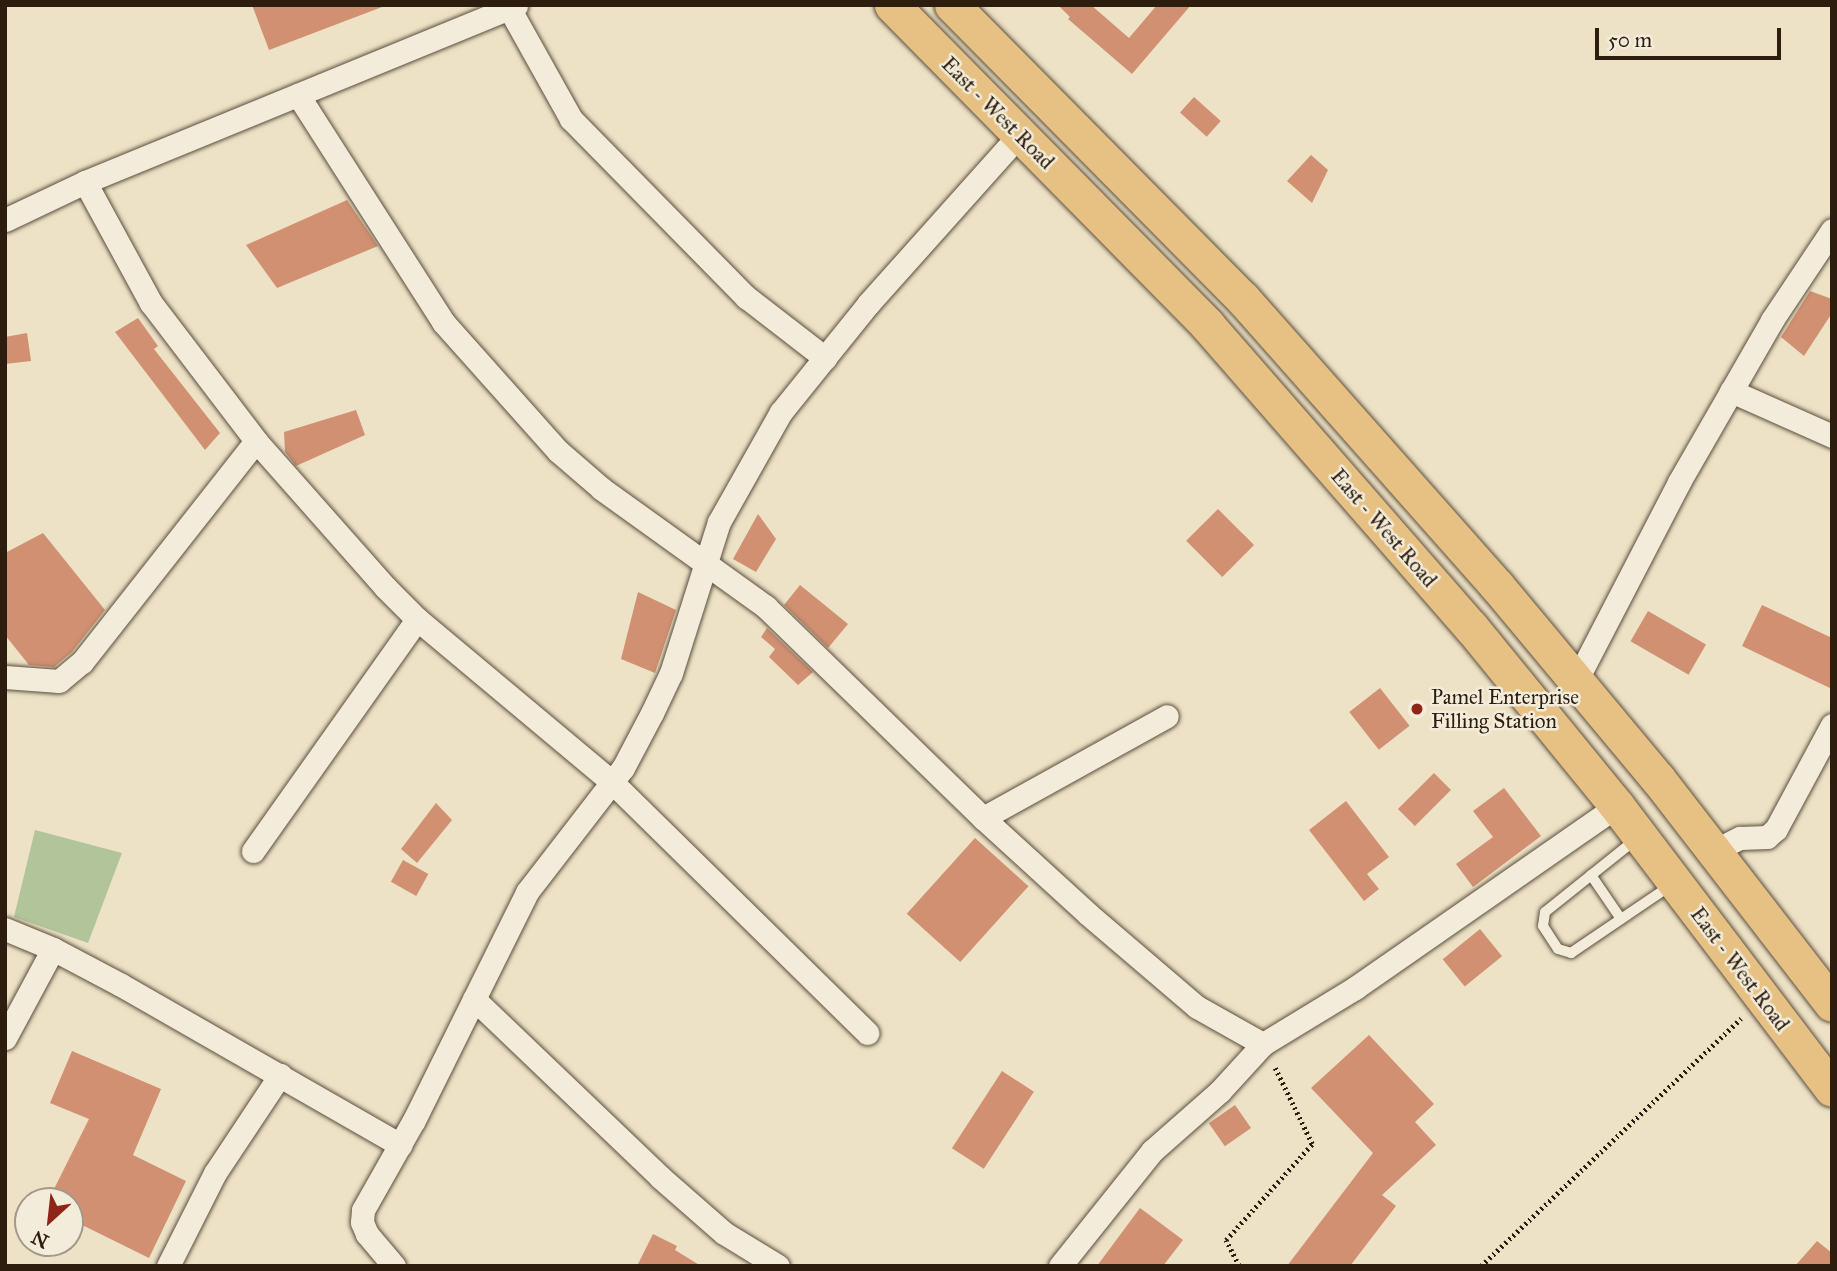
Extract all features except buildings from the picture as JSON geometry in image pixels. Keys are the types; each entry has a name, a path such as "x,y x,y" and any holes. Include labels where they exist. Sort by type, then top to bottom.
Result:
{"main road":[{"name":"East - West Road","path":"892,5 1208,326 1471,626 1617,806 1832,1089"},
{"name":"East - West Road","path":"952,5 1243,299 1497,586 1575,683 1658,779 1832,1004"}],"street":[{"path":"5,219 85,182 513,7 571,119 746,297 825,358"},
{"path":"298,96 443,322 558,451 602,489 766,607 983,818 1088,914 1198,1007 1263,1044"},
{"path":"394,1266 367,1234 362,1222 363,1210 400,1145 474,999 481,978 527,892 623,768 671,673 719,522 781,412 1019,135"},
{"path":"85,182 151,303 256,441 416,619 612,782 867,1033"},
{"path":"1575,683 1679,482 1772,320 1832,230"},
{"path":"1731,391 1832,436"},
{"path":"5,677 59,681 82,662 256,441"},
{"path":"253,850 416,619"},
{"path":"983,818 1167,716"},
{"path":"1714,850 1740,838 1767,838 1776,829 1832,725"},
{"path":"1060,1266 1152,1151 1220,1091 1263,1044 1356,988 1617,806"},
{"path":"5,929 53,949 400,1145"},
{"path":"5,1038 53,949"},
{"path":"474,999 660,1177 724,1233 778,1266"},
{"path":"168,1266 215,1173 280,1075"}],"lane":[{"path":"1640,836 1542,918 1543,926 1558,949 1571,953 1675,883"},
{"path":"1591,875 1621,919"}],"path":[{"path":"1481,1266 1762,998"},
{"path":"1239,1266 1226,1240 1312,1144 1263,1044"}],"green space":[{"path":"35,830 122,853 88,943 14,917"}],"place":[{"name":"Pamel Enterprise Filling Station","path":"1417,709"}]}
